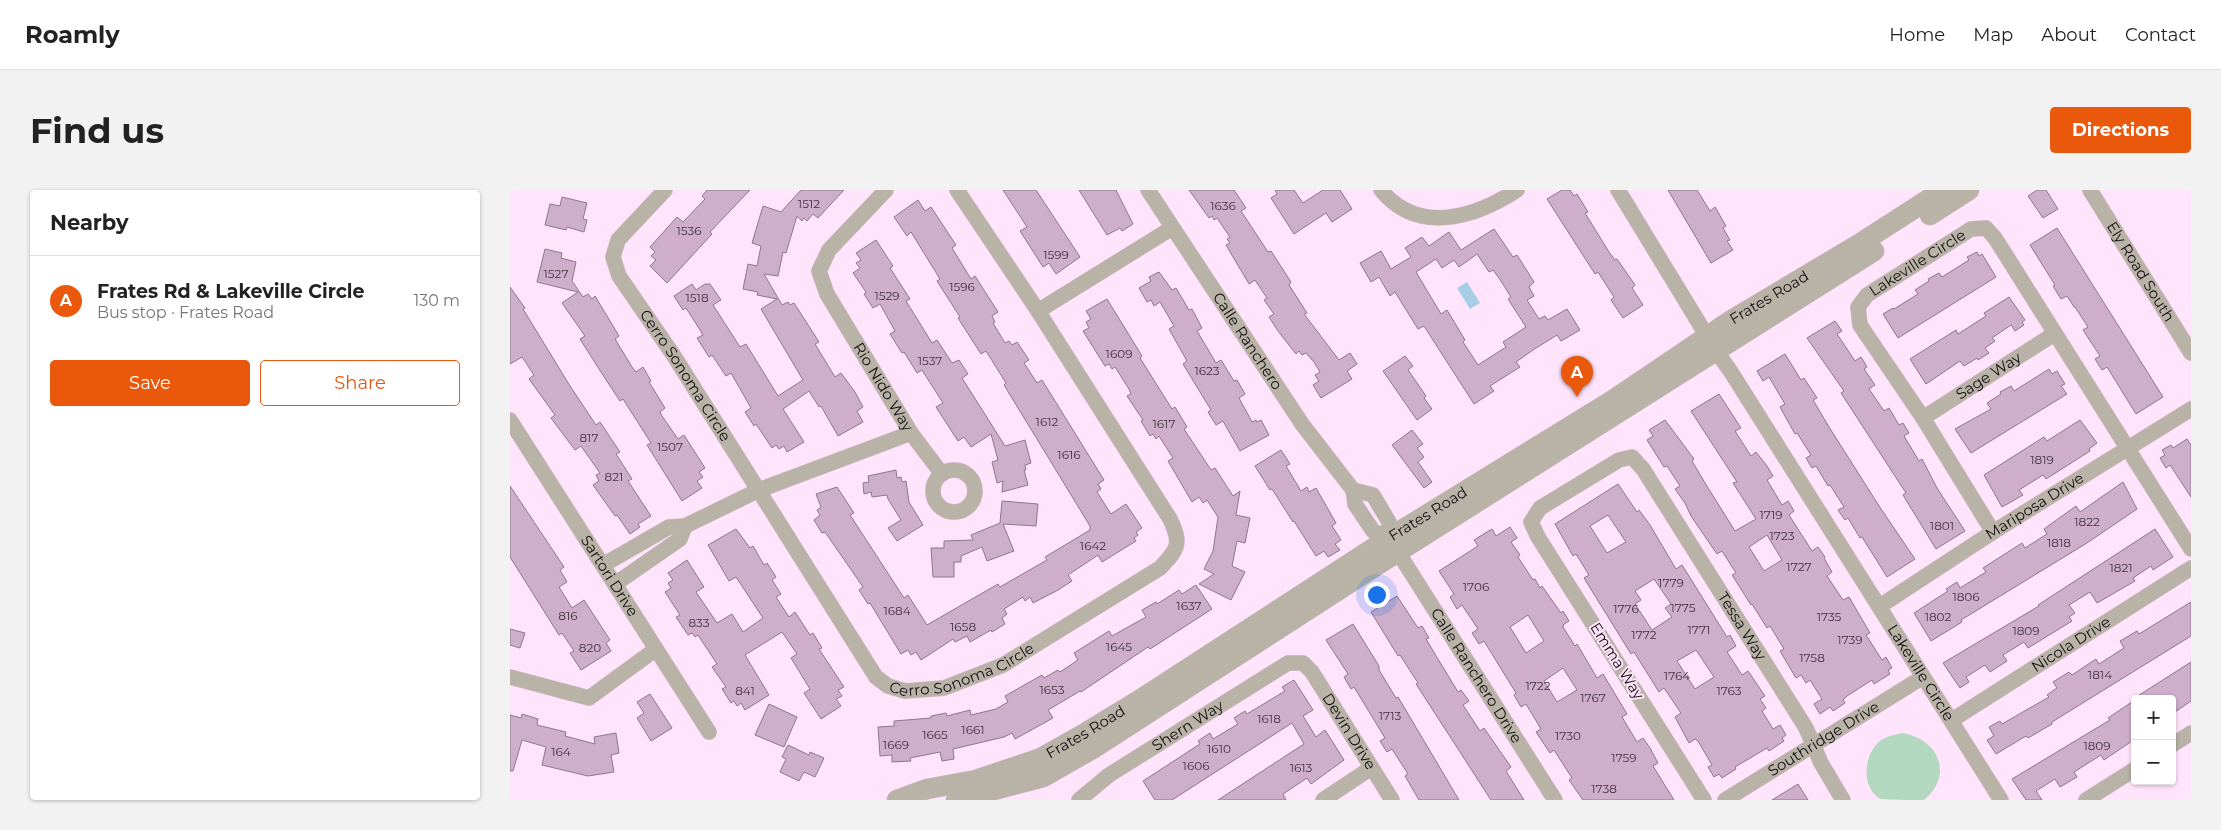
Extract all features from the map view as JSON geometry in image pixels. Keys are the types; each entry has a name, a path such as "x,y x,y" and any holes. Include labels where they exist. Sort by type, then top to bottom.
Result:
{"street":[{"name":"Cerro Sonoma Circle","path":"665,190 618,240 614,257 619,276 674,356 876,677 888,686 905,691 944,688 1002,665 1160,568 1175,552 1178,536 1170,519 1038,311 957,190"},
{"name":"Rio Nido Way","path":"603,565 669,527 685,526 759,490 911,433 827,294 819,271 829,250 886,190"},
{"name":"Calle Ranchero","path":"1148,190 1302,424 1353,490 1373,495 1389,522 1393,545"},
{"path":"1381,190 1403,210 1426,216 1450,218 1473,213 1516,190"},
{"name":"Lakeville Circle","path":"1618,190 1711,344 1731,372 1880,606 2001,800"},
{"name":"Frates Road","path":"897,800 927,789 976,780 1041,758 1393,545 1711,344 1943,190"},
{"name":"Frates Road","path":"1711,344 1969,190"},
{"name":"Ely Road South","path":"2090,190 2191,353"},
{"path":"1038,311 1172,228"},
{"name":"Lakeville Circle","path":"1993,532 1923,418 1860,325 1858,307 1867,295 1971,229 1986,228 1995,238 2054,334 2129,448 2191,550"},
{"name":"Sage Way","path":"1923,418 2054,334"},
{"name":"Mariposa Drive","path":"1880,606 1993,532 2191,409"},
{"name":"Sartori Drive","path":"510,420 709,732"},
{"path":"911,433 942,474"},
{"name":"Tessa Way","path":"1531,522 1540,508 1619,460 1632,457 1643,469 1806,728 1813,747 1843,800"},
{"name":"Emma Way","path":"1531,522 1538,537 1704,800"},
{"name":"Rio Nido Way","path":"615,584 680,539 685,526"},
{"name":"Frates Road","path":"956,800 1043,777 1094,748 1393,545"},
{"name":"Calle Ranchero Drive","path":"1393,545 1555,800"},
{"name":"Nicola Drive","path":"1952,720 2191,568"},
{"path":"510,677 589,698 656,650"},
{"name":"Shern Way","path":"1086,798 1109,775 1288,663 1303,663"},
{"name":"Devin Drive","path":"1303,663 1312,672 1392,800"},
{"name":"Southridge Drive","path":"1726,800 1923,677"},
{"path":"2176,742 2191,733"},
{"path":"1323,800 1372,768"},
{"path":"2086,800 2131,772"}],"green space":[{"path":"1902,733 1925,742 1938,759 1940,769 1938,780 1933,790 1924,800 1881,799 1874,794 1867,779 1870,754 1875,747 1885,738"}],"water":[{"path":"1467,282 1480,303 1470,309 1457,288"}],"building":[{"path":"707,190 750,190 710,232 712,234 667,283 650,266 656,260 651,256 655,252 650,247 677,217 683,222 705,199 702,196"},
{"path":"801,190 844,190 818,218 813,214 807,221 804,218 802,221 797,216 786,253 783,252 778,276 764,274 782,305 788,302 790,305 794,303 819,342 815,344 835,377 841,373 855,392 863,407 857,411 863,422 838,436 821,406 819,407 809,391 783,409 804,442 787,452 784,446 779,449 776,445 772,448 756,424 754,426 745,412 751,408 731,373 726,376 712,355 709,357 697,338 703,335 686,308 683,310 674,296 692,284 696,290 705,284 710,284 721,300 713,305 740,347 746,344 778,396 803,380 761,309 777,299 757,295 758,292 743,289 748,264 757,266 761,246 752,243 763,206 781,212"},
{"path":"1003,190 1036,190 1080,257 1056,274 1049,263 1043,267 1020,231 1027,227"},
{"path":"1079,190 1116,190 1133,224 1122,231 1120,228 1107,235"},
{"path":"1189,190 1234,190 1246,208 1241,211 1268,252 1271,251 1291,282 1289,285 1307,313 1304,314 1339,360 1350,353 1357,364 1347,371 1352,379 1321,398 1313,385 1319,381 1315,375 1320,372 1314,362 1306,353 1302,355 1299,351 1296,354 1278,331 1269,317 1274,314 1264,300 1267,298 1255,280 1249,284 1226,245 1230,243 1227,239 1230,237 1217,218 1214,220 1212,216 1209,218"},
{"path":"1275,190 1294,190 1303,203 1323,190 1340,190 1352,209 1332,222 1326,213 1294,234 1271,198 1277,194"},
{"path":"1562,190 1570,190 1574,196 1577,194 1588,212 1585,213 1609,252 1615,260 1617,259 1635,285 1632,288 1643,305 1623,318 1611,300 1614,297 1598,272 1595,274 1547,199"},
{"path":"1668,190 1697,190 1710,211 1715,207 1726,226 1723,228 1730,240 1727,241 1733,250 1711,263"},
{"path":"2037,190 2046,190 2058,209 2043,218 2028,196"},
{"path":"562,197 587,203 583,219 587,220 584,232 567,227 566,230 545,225 550,204 560,206"},
{"path":"918,200 925,211 931,207 956,245 952,248 971,279 975,276 998,312 992,316 995,322 993,323 1005,343 1009,341 1012,345 1017,342 1029,360 1024,363 1037,383 1042,380 1104,480 1098,484 1101,489 1097,492 1111,514 1126,504 1142,528 1136,532 1138,535 1134,538 1136,541 1102,562 1098,555 1068,575 1072,581 1058,590 1033,603 1030,597 1025,601 1023,597 1004,609 1007,614 1002,618 1005,624 992,632 991,630 970,642 967,636 955,642 953,639 921,660 916,652 911,655 908,650 901,654 870,603 868,604 859,590 863,587 825,532 822,533 814,520 820,515 817,510 821,507 816,494 837,487 854,513 850,515 904,598 908,595 927,625 998,584 1000,587 1047,560 1045,557 1090,530 1090,526 1004,385 1006,383 986,351 981,354 958,318 960,317 937,281 940,279 911,232 907,236 894,217"},
{"path":"2057,228 2163,397 2136,414 2107,367 2102,370 2095,359 2100,356 2083,330 2088,327 2067,296 2061,299 2053,286 2055,285 2030,245"},
{"path":"1494,229 1513,257 1517,255 1534,282 1529,287 1534,296 1527,300 1539,319 1545,316 1548,320 1567,309 1580,330 1561,341 1557,335 1533,350 1516,362 1520,367 1490,386 1494,391 1474,404 1424,326 1418,329 1395,292 1390,296 1379,277 1371,282 1360,263 1381,251 1391,269 1411,257 1405,248 1422,237 1429,246 1449,232 1461,250","holes":["1477,254 1489,272 1493,270 1499,278 1511,297 1508,299 1526,327 1503,342 1506,347 1478,365 1463,342 1465,340 1447,310 1441,314 1416,272 1436,259 1442,268 1454,260 1459,267"]},
{"path":"876,240 893,266 890,268 910,299 906,301 932,343 937,340 952,363 959,360 968,374 962,378 1005,446 1025,440 1031,463 1025,465 1026,470 1024,470 1028,485 1002,492 1003,481 997,483 992,462 998,460 991,434 971,447 964,437 958,441 936,407 943,403 922,370 917,373 890,334 895,331 880,304 873,308 864,294 866,292 853,273 860,268 856,263 861,260 856,253"},
{"path":"545,249 562,253 561,258 576,262 572,281 583,297 588,294 592,299 595,296 619,336 615,339 632,367 636,372 643,367 651,381 649,382 665,408 660,412 662,416 678,439 684,435 705,468 699,472 703,477 697,481 702,488 682,501 647,445 651,443 623,399 620,401 599,369 580,339 585,336 562,303 578,292 537,282"},
{"path":"1977,252 1979,256 1982,254 1996,277 1898,338 1883,314 1918,294 1915,290 1929,281 1928,279 1939,273 1942,277 1969,260 1967,257"},
{"path":"1159,272 1172,290 1176,288 1189,310 1192,309 1202,328 1197,331 1216,363 1221,360 1234,381 1237,380 1245,394 1239,398 1252,422 1261,420 1269,435 1240,451 1223,421 1216,425 1208,412 1211,410 1183,364 1187,361 1169,329 1174,326 1160,302 1154,306 1151,300 1147,302 1139,288 1151,281 1149,277"},
{"path":"510,287 525,308 523,309 596,425 600,422 620,452 616,454 632,479 628,481 651,516 638,524 640,527 630,534 593,485 599,481 596,475 600,473 581,446 575,450 551,418 555,415 529,379 534,375 522,357 510,364"},
{"path":"2009,297 2025,320 2022,322 2024,325 2015,331 2011,325 1992,338 1995,341 1985,348 1989,353 1964,366 1960,361 1926,384 1910,359 1956,330 1958,334 1986,316 1984,313"},
{"path":"1107,299 1142,356 1140,358 1172,409 1175,407 1187,427 1184,429 1211,470 1215,468 1233,496 1240,491 1236,515 1250,518 1245,543 1237,541 1232,566 1245,572 1231,600 1199,584 1214,574 1204,569 1213,551 1218,517 1207,500 1203,503 1199,497 1192,502 1168,461 1173,458 1159,436 1156,439 1153,434 1150,436 1141,421 1143,420 1127,396 1131,394 1129,389 1115,367 1112,369 1109,364 1105,366 1083,331 1089,328 1086,322 1091,319 1086,311"},
{"path":"1835,321 1842,331 1837,334 1855,361 1861,357 1867,367 1864,369 1875,385 1869,389 1884,411 1889,408 1899,425 1903,423 1909,433 1904,436 1919,461 1922,459 1937,488 1965,531 1936,549 1903,495 1906,493 1841,393 1844,391 1807,338"},
{"path":"1785,354 1801,380 1804,378 1817,398 1813,400 1829,427 1915,559 1887,577 1862,537 1860,538 1848,518 1845,520 1838,510 1844,507 1830,485 1828,486 1816,466 1812,468 1806,458 1811,455 1797,433 1795,434 1780,407 1785,404 1769,377 1763,381 1757,371"},
{"path":"1405,356 1413,366 1408,370 1426,396 1424,398 1432,409 1417,420 1383,371"},
{"path":"2049,369 2052,374 2057,371 2065,384 2061,386 2067,394 1971,453 1955,429 1991,409 1987,403 2001,394 2000,392 2011,386 2014,391"},
{"path":"1719,394 1741,428 1735,431 1751,456 1756,452 1767,466 1773,476 1767,480 1782,505 1788,501 1794,511 1789,515 1812,551 1818,547 1825,557 1832,572 1827,576 1843,600 1849,597 1870,633 1866,635 1882,660 1886,657 1892,668 1888,670 1890,674 1874,684 1872,680 1847,696 1843,700 1845,703 1833,711 1830,707 1820,714 1814,704 1822,699 1810,680 1806,683 1801,675 1796,678 1780,651 1784,649 1770,626 1767,628 1751,605 1732,575 1736,573 1722,551 1717,554 1691,516 1675,489 1680,486 1667,466 1664,467 1647,440 1653,436 1649,430 1665,420 1694,459 1692,461 1735,531 1756,519 1733,483 1737,482 1691,411","holes":["1767,535 1782,560 1764,571 1749,547"]},
{"path":"2080,420 2097,443 2089,449 2090,451 2046,479 2043,475 2019,490 2023,495 2002,507 1984,475 2044,437 2047,441"},
{"path":"1412,430 1423,444 1417,448 1424,457 1418,462 1432,482 1424,488 1392,445"},
{"path":"2187,439 2191,445 2191,497 2170,465 2166,468 2160,458 2165,455 2162,450 2171,445 2173,448"},
{"path":"1281,450 1290,464 1286,466 1301,491 1307,487 1309,492 1316,488 1336,523 1332,526 1341,540 1335,544 1340,550 1328,557 1324,551 1316,556 1255,466"},
{"path":"896,470 897,478 901,477 902,482 906,481 909,502 923,525 897,541 888,528 901,520 887,495 872,497 871,492 864,494 863,483 869,482 868,476"},
{"path":"2123,482 2137,509 2087,543 1961,620 1962,622 1931,641 1914,613 1948,591 1946,589 1957,582 1960,588 1986,572 1983,568 2022,543 2025,548 2047,534 2044,529 2076,506 2080,512"},
{"path":"1618,484 1637,512 1639,510 1650,525 1676,569 1682,565 1727,637 1730,635 1736,646 1727,652 1742,675 1748,671 1765,696 1760,699 1766,708 1762,711 1773,729 1780,725 1786,735 1782,738 1784,741 1769,751 1767,748 1735,767 1736,769 1722,778 1719,774 1714,777 1708,767 1712,765 1698,741 1695,739 1689,743 1675,717 1681,713 1664,688 1659,692 1634,652 1631,654 1584,578 1589,575 1576,554 1573,556 1555,524","holes":["1608,515 1626,542 1607,553 1590,526","1654,579 1671,604 1665,608 1672,617 1652,630 1635,604 1641,600 1635,591","1696,650 1714,677 1695,689 1677,661"]},
{"path":"510,486 564,567 560,570 567,582 559,587 572,608 584,600 610,640 606,643 611,651 581,670 570,653 574,651 562,633 559,635 510,557"},
{"path":"1002,501 1038,504 1036,526 1003,524 1014,551 987,561 982,547 961,556 961,562 954,562 954,577 933,577 931,548 944,548 944,541 973,540 971,535 1000,523"},
{"path":"1510,527 1517,538 1511,542 1520,555 1518,557 1533,580 1535,579 1540,588 1542,586 1561,613 1563,611 1569,621 1563,627 1575,646 1577,644 1597,678 1603,674 1627,714 1622,717 1637,742 1643,738 1650,748 1658,763 1653,766 1674,800 1583,800 1569,780 1572,778 1554,750 1550,753 1536,732 1541,729 1526,704 1521,707 1514,695 1516,693 1484,641 1479,644 1472,633 1478,629 1462,605 1457,609 1450,597 1454,594 1439,571 1478,546 1474,540 1492,529 1496,536","holes":["1528,615 1544,641 1526,653 1510,627","1563,668 1577,690 1557,702 1544,681"]},
{"path":"736,529 750,548 753,546 764,565 767,563 776,577 772,580 781,594 776,597 789,617 795,612 810,635 813,633 822,648 819,649 844,687 838,690 842,696 836,699 841,706 821,719 804,693 810,689 791,658 797,654 782,632 745,655 769,695 745,710 741,703 737,706 734,701 731,703 722,689 726,687 712,667 717,664 698,635 695,637 692,633 688,635 676,617 680,615 665,592 671,588 668,583 673,580 668,573 687,560 704,587 696,592 717,623 732,614 743,632 763,618 736,577 729,581 708,545"},
{"path":"2155,529 2173,557 2153,570 2151,566 2133,578 2135,581 2097,603 2090,592 2069,605 2075,613 2069,617 2072,621 2028,648 2024,642 2003,655 2007,661 1990,672 1985,665 1966,677 1969,682 1960,688 1943,663 2039,606"},
{"path":"1196,585 1212,609 1150,649 1148,647 1081,692 1048,710 1053,718 1015,739 1012,733 1004,737 953,749 954,759 942,761 940,752 910,758 911,761 892,762 892,755 880,756 878,727 894,726 894,721 931,718 931,716 946,713 947,716 970,710 971,715 996,709 1008,702 1005,696 1042,675 1044,678 1058,670 1060,672 1078,660 1074,653 1109,631 1112,636 1146,617 1142,610 1156,602 1157,604 1179,590 1182,594"},
{"path":"1397,596 1418,628 1422,626 1429,638 1426,639 1458,692 1461,690 1469,701 1463,705 1480,731 1484,728 1511,767 1506,771 1524,800 1491,800 1416,684 1418,683 1400,655 1398,656 1371,612"},
{"path":"2191,602 2191,636 2052,722 2052,724 2028,738 2026,736 1996,754 1987,740 1994,736 1989,727 2000,721 2002,724 2049,697 2047,695 2057,688 2053,682 2069,672 2072,675 2096,659 2099,664 2124,648 2120,641 2137,631 2139,634"},
{"path":"1353,624 1459,800 1419,800 1405,776 1408,774 1392,749 1387,752 1380,741 1385,738 1354,687 1351,689 1344,677 1348,674 1326,640"},
{"path":"510,629 525,633 520,648 510,645"},
{"path":"2191,662 2191,701 2176,711 2176,695 2139,695"},
{"path":"1294,680 1313,710 1303,716 1316,737 1325,730 1344,760 1311,784 1307,778 1283,794 1286,800 1218,800 1304,744 1292,723 1172,800 1155,800 1143,781 1200,744 1198,741 1210,733 1213,739 1238,724 1234,718 1245,711 1247,714 1285,691 1282,687"},
{"path":"650,694 672,728 651,741 637,718 644,713 637,702"},
{"path":"2131,703 2131,742 2104,760 2101,755 2074,772 2077,777 2060,787 2055,779 2036,791 2042,800 2026,800 2012,779 2110,720 2108,718"},
{"path":"769,704 797,717 784,747 755,735"},
{"path":"522,714 538,719 537,725 566,732 565,736 595,744 594,737 616,733 619,753 611,755 614,772 588,776 542,765 546,747 522,740 513,771 510,771 510,715 521,718"},
{"path":"788,745 809,755 810,752 824,758 815,777 804,772 799,781 780,772 786,759 782,757"},
{"path":"1798,784 1808,800 1772,800"}],"place":[{"name":"Frates Rd & Lakeville Circle","path":"1577,397"}]}
